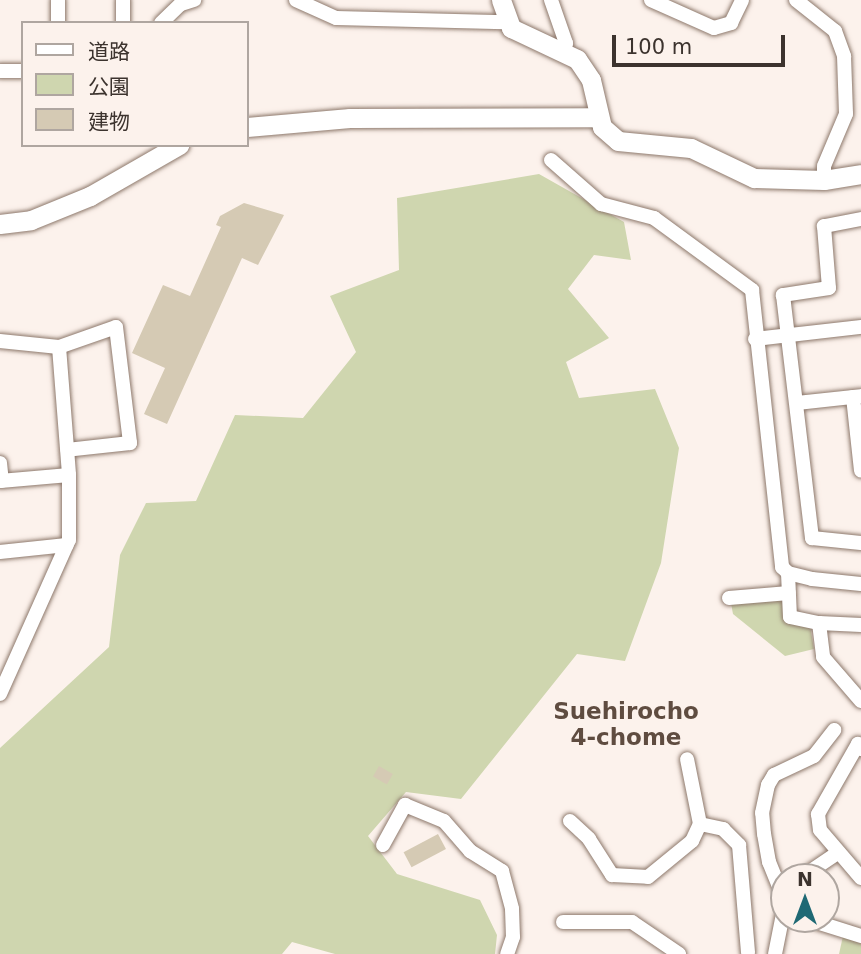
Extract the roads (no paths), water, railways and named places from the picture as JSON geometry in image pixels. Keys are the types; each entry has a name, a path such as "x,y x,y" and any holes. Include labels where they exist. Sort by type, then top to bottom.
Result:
{"street":[{"path":"58,0 58,21"},
{"path":"123,0 123,21"},
{"path":"163,21 181,4 194,0"},
{"path":"296,0 336,18 505,22 518,33 564,48 587,70 602,127 618,141 691,148 754,177 824,180 861,174"},
{"path":"501,0 505,22"},
{"path":"551,0 566,43 564,48"},
{"path":"651,0 714,28 731,23 742,0"},
{"path":"796,0 835,31 844,56 846,114 824,166 824,180"},
{"path":"0,71 21,71"},
{"path":"248,127 350,118 599,117"},
{"path":"0,224 31,220 90,196 176,147"},
{"path":"551,160 601,204 654,218 752,290 755,339 782,567 788,573 861,584"},
{"path":"861,219 824,226 829,288 783,295 812,538 861,543"},
{"path":"0,341 58,347 116,327 130,443 67,450"},
{"path":"755,339 861,327"},
{"path":"0,694 66,545 69,475 58,347"},
{"path":"797,403 857,396 861,471"},
{"path":"0,463 1,481 69,475"},
{"path":"0,552 66,545"},
{"path":"788,573 790,617 819,623 861,625"},
{"path":"729,598 789,593"},
{"path":"819,623 823,657 861,701"},
{"path":"770,864 762,813 768,785 774,775 814,756 834,730"},
{"path":"860,745 818,814 820,830 836,854 861,878"},
{"path":"570,821 589,839 612,875 648,877 692,841 701,824 687,759"},
{"path":"383,845 405,805 444,821 470,851 502,871 512,909 513,937 507,954"},
{"path":"701,824 723,829 739,845 745,953 774,954 779,933"},
{"path":"823,863 836,854"},
{"path":"563,922 632,922 679,954"},
{"path":"840,929 861,936"}],"district":[{"name":"Suehirocho 4-chome","path":"626,724"}]}
